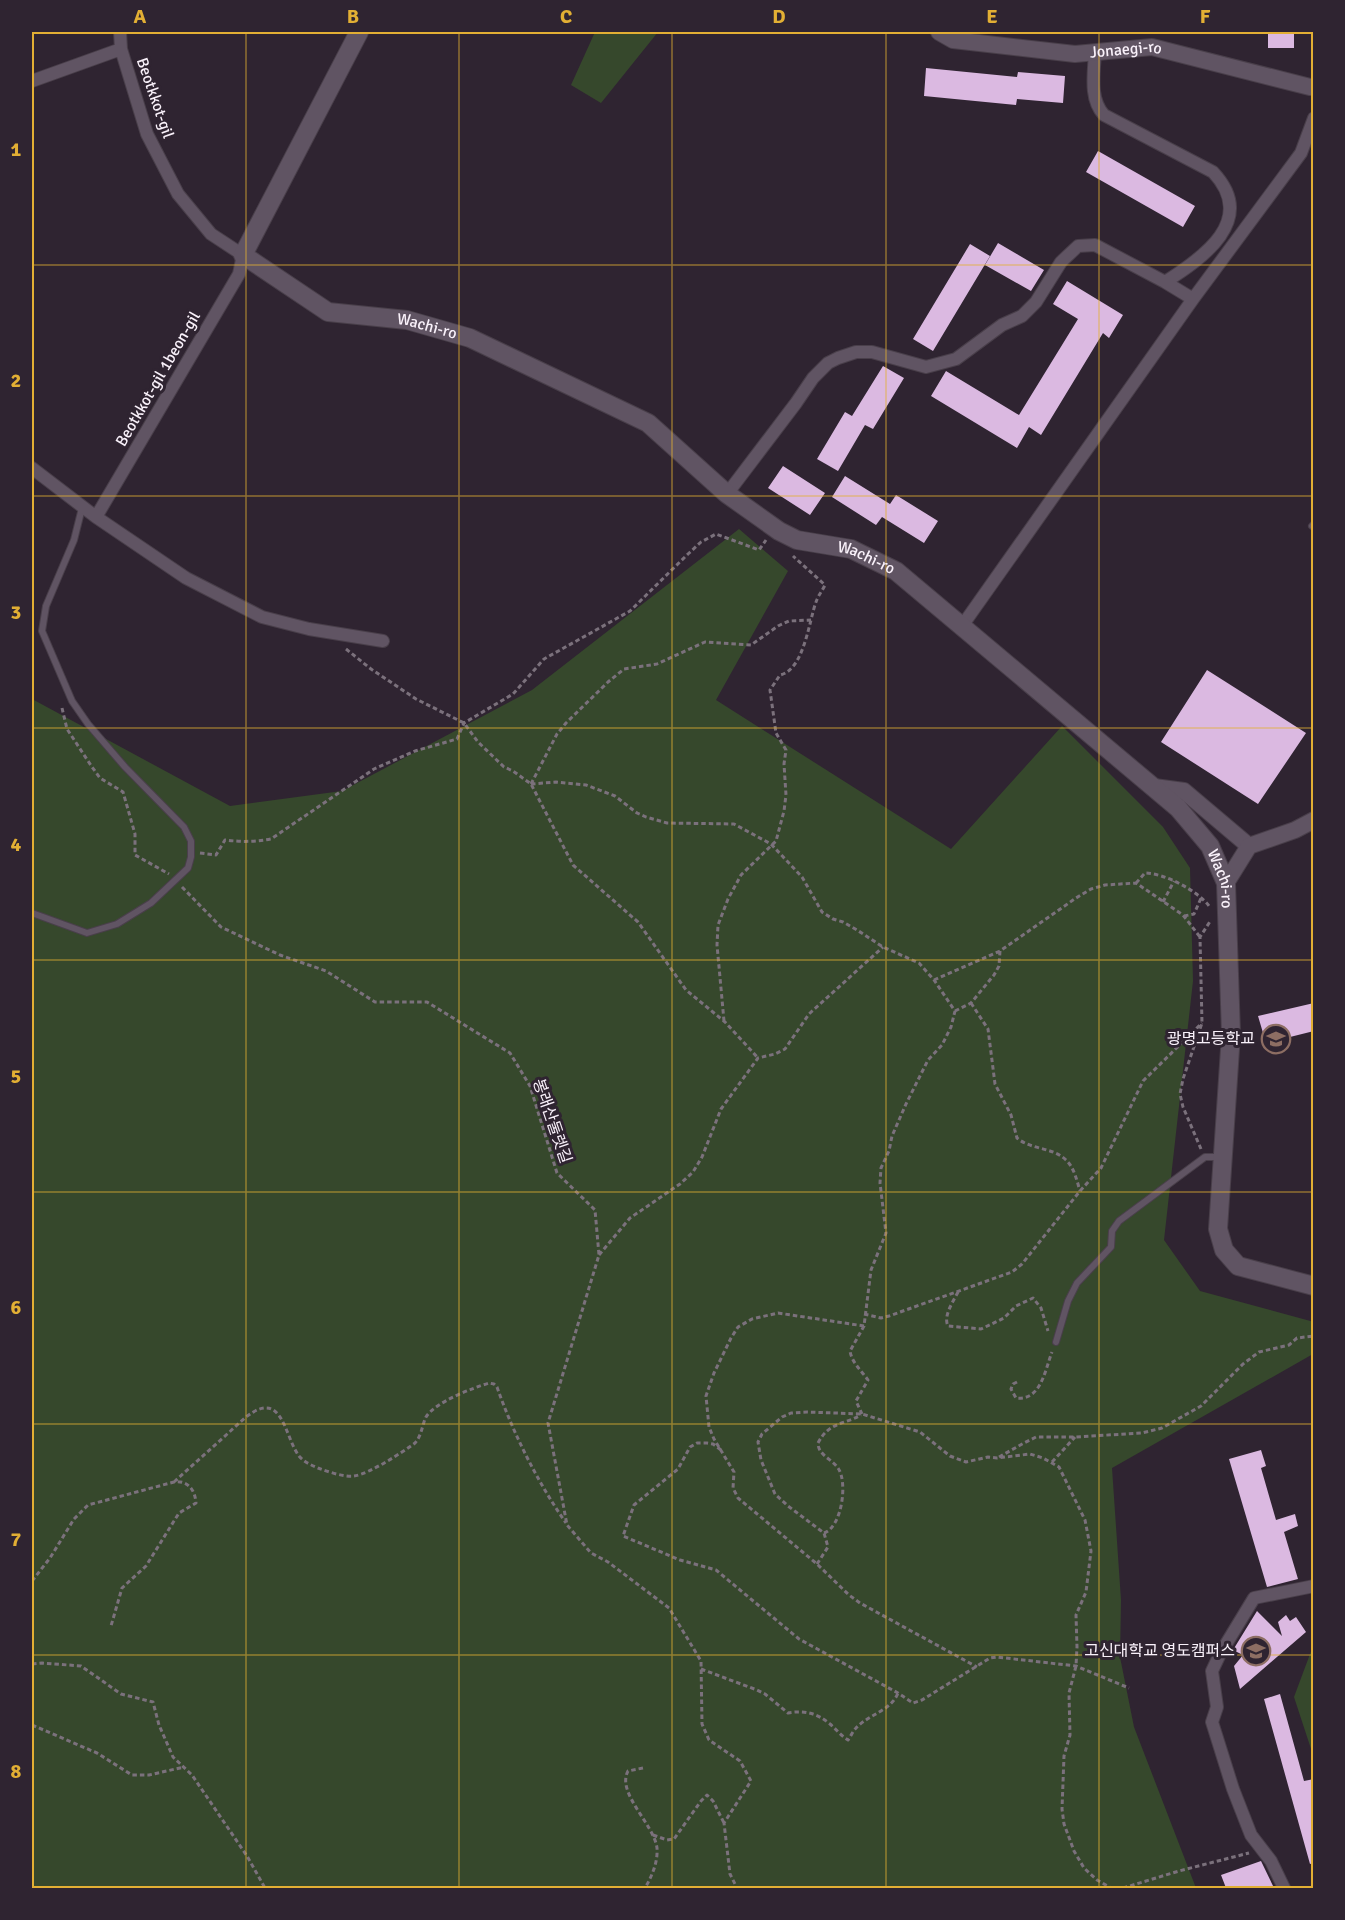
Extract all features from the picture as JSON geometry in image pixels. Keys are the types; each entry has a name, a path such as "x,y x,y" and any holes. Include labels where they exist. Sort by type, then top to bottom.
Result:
{"main road":[{"path":"243,255 359,32"},
{"name":"Wachi-ro","path":"243,255 328,312 407,320 470,338 648,423 728,494 774,527 797,540 851,549 896,571 1178,808 1210,846 1226,884 1231,1034 1213,1157 1218,1229 1224,1250 1238,1266 1314,1286"}],"street":[{"path":"120,32 121,49"},
{"name":"Jonaegi-ro","path":"939,32 953,40 1075,54 1152,47 1314,87"},
{"name":"Beotkkot-gil","path":"32,81 121,49 147,134 178,194 211,234 243,255"},
{"path":"1095,52 1093,86 1098,108 1104,115 1213,172 1223,183 1230,206 1226,226 1220,238 1201,258 1166,282"},
{"path":"962,626 1194,298 1301,153 1314,118"},
{"path":"728,494 813,378 828,363 838,357 856,352 872,352 926,367 956,359 1002,325 1022,316 1036,302 1061,262 1078,246 1095,245 1194,298"},
{"name":"Beotkkot-gil 1beon-gil","path":"96,517 239,273 243,255"},
{"path":"32,468 82,507 186,578 262,617 328,632 383,641"},
{"path":"1154,787 1184,791 1249,846"},
{"path":"1226,884 1249,846 1295,830 1314,820"},
{"path":"1284,1888 1271,1861 1251,1835 1236,1798 1212,1722 1217,1707 1212,1671 1254,1598 1314,1586"}],"lane":[{"path":"32,913 87,933 117,924 151,903 188,868 191,847 191,841 184,826 125,766 72,702 42,631 46,606 74,540 82,507"},
{"path":"1056,1342 1068,1300 1077,1283 1112,1247 1112,1231 1119,1221 1213,1157"}],"path":[{"path":"191,847 199,853 216,855 225,840 255,842 271,839 374,769 415,751 457,739 464,723 513,694 544,659 630,611 701,543 716,534 759,550 774,527"},
{"path":"724,1022 717,945 718,925 741,875 776,841 784,811 786,750 776,733 770,690 780,675 785,674 802,654 816,600 825,585 793,556 797,540"},
{"path":"531,784 557,734 608,682 624,669 657,664 705,642 751,645 789,621 811,620"},
{"path":"328,632 371,669 416,699 464,723 478,742 504,767 531,784 573,865 638,922 686,990 724,1022 758,1058"},
{"name":"봉래산둘렛길","path":"62,704 67,729 92,767 100,778 123,792 135,834 135,855 166,871 221,927 280,955 326,971 375,1002 427,1002 510,1053 530,1086 557,1173 596,1210 599,1255 548,1423 567,1525"},
{"path":"531,784 556,782 586,785 615,796 637,813 667,823 734,824 771,844 802,878 822,912 857,930 883,947 919,963 955,1011 951,1028 942,1045 928,1060 906,1104 881,1167 880,1183 886,1233 871,1270 864,1326 850,1351 852,1361 862,1370 868,1380 856,1401 862,1414"},
{"path":"1136,883 1148,872 1174,881 1202,896 1213,913 1200,937 1202,1023 1180,1094 1183,1107 1213,1157"},
{"path":"1163,902 1174,881"},
{"path":"934,980 1000,951 1091,889 1105,885 1136,883 1184,916 1200,937"},
{"path":"1184,916 1194,914 1202,896"},
{"path":"599,1255 630,1218 680,1184 693,1172 702,1157 721,1109 758,1058 785,1049 809,1014 883,947"},
{"path":"955,1011 971,1003 999,966 1000,951"},
{"path":"971,1003 988,1029 995,1084 1011,1114 1017,1138 1066,1159 1072,1168 1080,1191"},
{"path":"864,1314 889,1316 1012,1272 1022,1264 1101,1168 1143,1081 1202,1023"},
{"path":"959,1290 946,1318 948,1326 981,1329 1004,1318 1016,1306 1033,1298 1041,1308 1048,1335 1056,1342 1035,1393 1016,1398 1011,1389 1013,1384 1017,1383"},
{"path":"864,1326 778,1313 752,1319 738,1327 714,1373 706,1396 709,1427 734,1472 733,1488 738,1498 860,1603 977,1668"},
{"path":"997,1458 1031,1439 1142,1433 1162,1428 1201,1406 1253,1355 1289,1345 1297,1338 1314,1336"},
{"path":"174,1482 246,1417 262,1407 280,1417 296,1451 304,1461 322,1470 356,1476 415,1443 431,1410 489,1383 497,1387 506,1414 555,1507 567,1525 591,1553 608,1562 669,1608 701,1661 702,1724 709,1740 740,1761 751,1781 724,1823"},
{"path":"817,1564 828,1547 824,1533 775,1494 760,1460 758,1442 769,1427 791,1413 862,1414 920,1432 950,1456 966,1462 988,1457 1030,1454 1059,1467 1085,1520 1090,1551 1086,1592 1076,1615 1076,1666 1069,1694 1070,1735 1064,1756 1062,1809 1064,1824 1074,1851 1084,1868 1097,1880 1111,1888"},
{"path":"824,1533 833,1528 838,1519 842,1481 839,1469 820,1451 818,1443 830,1428 862,1414"},
{"path":"1052,1462 1075,1437"},
{"path":"721,1450 707,1443 697,1443 690,1447 678,1469 634,1505 623,1536 680,1560 716,1570 799,1639 916,1703 997,1656 1076,1666 1129,1688"},
{"path":"32,1581 50,1558 74,1519 88,1505 174,1482 188,1484 194,1493 196,1503 179,1513 146,1566 122,1588 111,1626"},
{"path":"32,1664 81,1666 121,1694 153,1702 159,1725 173,1757 192,1775 247,1856 265,1888"},
{"path":"701,1669 765,1694 788,1713 802,1711 816,1715 848,1740 858,1726 888,1706 898,1693"},
{"path":"32,1725 97,1754 132,1775 148,1775 184,1767"},
{"path":"644,1768 628,1771 625,1782 653,1835 657,1850 656,1863 645,1888"},
{"path":"653,1835 667,1840 674,1839 707,1795 724,1823 730,1874 736,1888"},
{"path":"1123,1888 1262,1850"}],"green space":[{"path":"595,32 658,32 601,103 571,85"},
{"path":"739,529 788,571 716,700 951,849 1062,726 1163,827 1190,868 1193,981 1164,1240 1200,1291 1314,1322 1313,1354 1112,1468 1121,1600 1120,1657 1134,1727 1196,1888 32,1888 32,699 230,806 342,791 532,690"},
{"path":"1313,1646 1313,1755 1294,1697"}],"building":[{"path":"1268,32 1294,32 1294,48 1268,48"},
{"path":"926,68 1017,77 1018,72 1065,76 1063,103 1017,99 1016,105 924,96"},
{"path":"1098,151 1195,206 1183,227 1086,172"},
{"path":"998,243 1044,270 1031,291 985,265"},
{"path":"970,244 990,256 933,351 913,339"},
{"path":"1067,281 1123,315 1109,338 1103,333 1041,435 1029,427 1017,448 931,396 946,371 1019,415 1078,319 1053,304"},
{"path":"883,366 904,378 873,429 865,425 838,471 817,459 845,412 852,416"},
{"path":"783,466 825,493 810,515 768,488"},
{"path":"845,476 890,504 896,495 938,521 924,543 882,517 876,525 832,497"},
{"path":"1207,670 1306,733 1258,804 1161,742"},
{"path":"1314,1003 1314,1031 1266,1043 1258,1016"},
{"path":"1261,1450 1266,1466 1261,1468 1276,1520 1295,1514 1298,1526 1284,1532 1298,1579 1267,1587 1229,1459"},
{"path":"1257,1611 1282,1636 1278,1622 1286,1615 1290,1621 1296,1617 1306,1632 1240,1689 1234,1666 1243,1655 1233,1650"},
{"path":"1280,1694 1304,1781 1314,1779 1314,1863 1310,1864 1264,1699"},
{"path":"1261,1861 1274,1888 1226,1888 1221,1875"}],"place":[{"name":"광명고등학교","path":"1276,1039"},
{"name":"고신대학교 영도캠퍼스","path":"1256,1651"}]}
